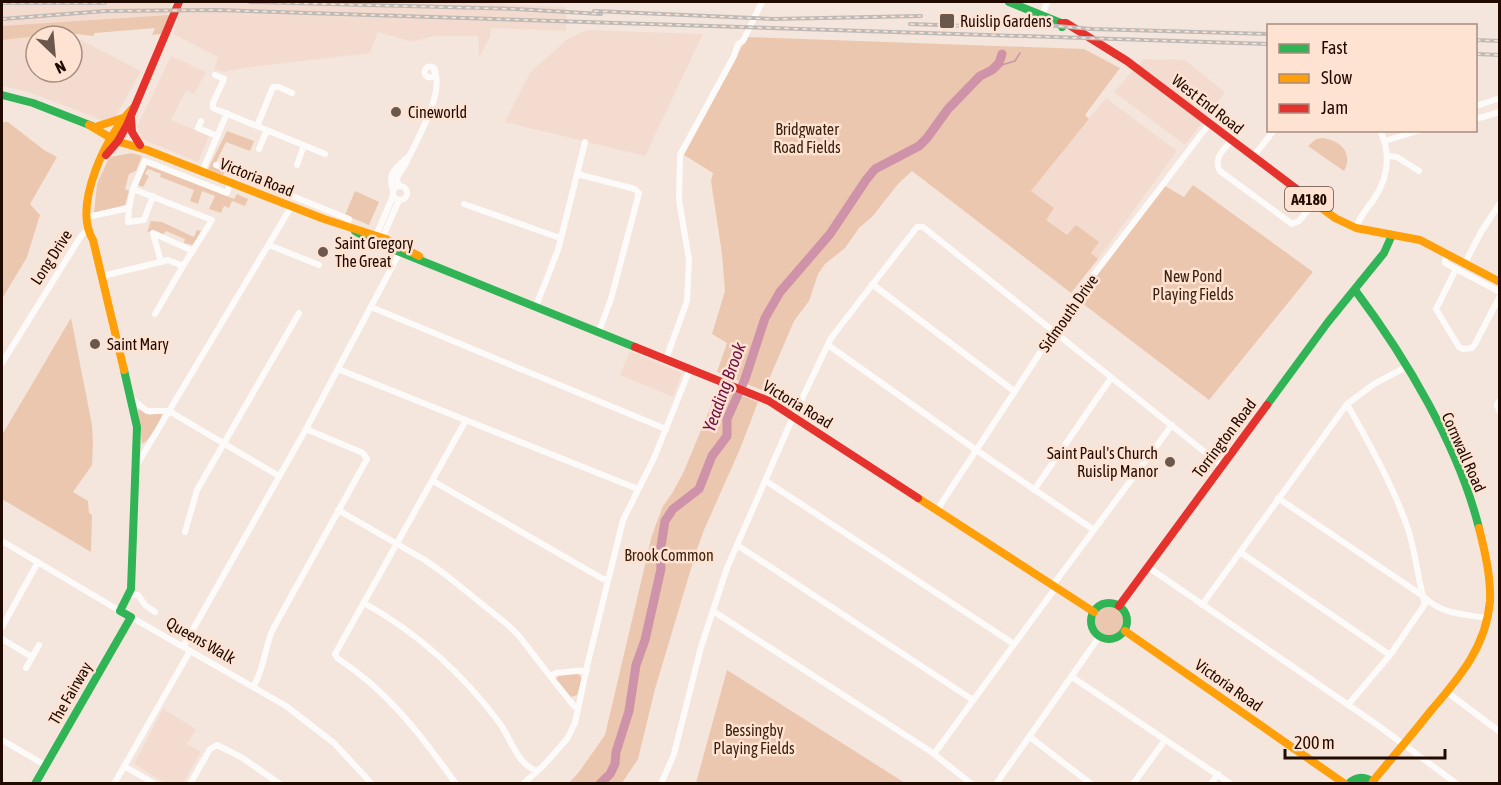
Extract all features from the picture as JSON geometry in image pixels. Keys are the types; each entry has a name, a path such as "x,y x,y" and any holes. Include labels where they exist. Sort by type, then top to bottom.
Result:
{"street":[{"name":"Long Drive","path":"2,363 81,236 87,230 86,205 90,185 129,114 179,2"},
{"path":"666,359 687,301 689,260 679,200 680,155 762,2"},
{"name":"West End Road","path":"1009,2 1063,23 1063,28 1110,58 1142,73 1335,218 1356,228 1411,237 1500,282"},
{"path":"1042,16 1047,2"},
{"path":"378,240 399,195 398,175 410,154 436,95 438,78 434,70 433,76 428,77 436,95"},
{"path":"215,75 224,79 213,108 326,154"},
{"path":"257,126 273,87 279,87 292,93"},
{"name":"Victoria Road","path":"2,95 46,108 140,148 346,227 769,401 1094,612"},
{"path":"1477,106 1500,98"},
{"path":"1477,117 1500,112"},
{"path":"202,172 227,113"},
{"path":"129,114 132,132 140,148 115,150 104,157 104,145 94,128 129,114"},
{"path":"201,121 198,128 217,136"},
{"name":"Sidmouth Drive","path":"937,510 1078,295 1209,124"},
{"path":"259,149 267,130"},
{"path":"1253,157 1272,132"},
{"path":"1356,228 1358,220 1382,186 1385,176 1388,156 1380,132"},
{"path":"1385,141 1414,132"},
{"path":"1231,141 1218,158 1217,166 1220,171 1292,224 1299,221 1314,203"},
{"path":"536,306 558,250 585,142"},
{"path":"297,165 304,145"},
{"path":"399,195 391,174 393,169 410,154"},
{"path":"1388,156 1397,157 1419,171"},
{"path":"153,196 144,219 128,222 133,189 145,161 226,193 229,171"},
{"path":"216,165 344,217 349,220 346,227"},
{"path":"577,174 636,189 639,193 611,299 600,331"},
{"path":"133,189 213,220 155,314"},
{"path":"137,464 269,245 295,209 304,201"},
{"path":"1465,263 1500,203"},
{"path":"464,204 560,238"},
{"path":"87,217 129,208"},
{"path":"661,783 674,754 701,647 713,611 737,545 794,417 828,345 846,317 914,229 923,227 1221,465"},
{"path":"87,230 93,240 137,427 131,589 120,611"},
{"path":"161,262 153,233 193,251"},
{"path":"1355,290 1384,253 1392,235"},
{"path":"269,245 319,265"},
{"path":"183,647 306,429 371,308 399,249"},
{"path":"1446,254 1445,263 1456,269 1500,294 1475,344 1472,348 1463,350 1436,309 1456,269"},
{"path":"102,276 168,260 183,266"},
{"path":"872,284 1014,390"},
{"name":"Cornwall Road","path":"1355,290 1406,367 1455,463 1479,525 1488,564 1490,592 1487,618 1476,654 1374,782"},
{"name":"Torrington Road","path":"1119,606 1221,465 1355,290"},
{"path":"371,308 666,429"},
{"path":"185,532 197,490 299,313"},
{"path":"828,345 1094,530"},
{"path":"1202,605 1347,404 1374,384 1406,367"},
{"path":"338,369 638,489"},
{"path":"523,783 567,739 575,723 607,579 623,520 666,429 677,395 690,369"},
{"path":"1034,490 1111,378"},
{"path":"131,398 147,411 169,411 279,476"},
{"path":"1500,400 1497,405 1500,412"},
{"path":"1347,404 1378,460 1398,503 1415,554 1425,604 1390,655 1348,705"},
{"path":"456,783 436,754 386,697 335,654 466,420"},
{"path":"934,754 1172,425"},
{"path":"253,687 263,667 273,629 366,461 367,456 363,453 306,429"},
{"path":"137,447 145,446 152,440"},
{"path":"433,481 526,536 603,579 607,579"},
{"path":"766,482 1014,644"},
{"path":"1278,498 1443,611 1487,618"},
{"path":"339,510 446,574 496,615 519,636 574,706 578,707"},
{"name":"Queens Walk","path":"2,541 286,706 334,743 372,783"},
{"path":"737,545 973,700"},
{"path":"1240,552 1390,655"},
{"path":"2,627 38,562"},
{"path":"1148,567 1405,744 1456,783"},
{"path":"129,594 138,596 155,612"},
{"path":"364,603 395,621 442,659 501,726 524,763 537,771"},
{"path":"1107,603 1119,606 1128,620 1125,631 1121,636 1110,640 1099,637 1092,628 1094,612 1107,603"},
{"path":"713,611 934,754 972,783"},
{"name":"The Fairway","path":"35,783 131,617"},
{"name":"Victoria Road","path":"1125,631 1347,783 1362,777 1374,782"},
{"path":"996,783 1099,637"},
{"path":"2,639 32,657"},
{"path":"26,668 39,645"},
{"path":"114,783 190,651"},
{"path":"550,676 556,673 586,670"},
{"path":"1072,677 1231,783"},
{"path":"1447,692 1500,732"},
{"path":"1030,737 1091,783"},
{"path":"2,740 45,765"},
{"path":"1133,783 1165,740"},
{"path":"190,783 210,749 217,745 241,757 280,783"},
{"path":"124,766 155,783"},
{"path":"1211,783 1218,774"}],"shaded area":[{"path":"2,2 172,2 164,22 84,28 84,24 24,24 24,33 2,35"},
{"path":"183,2 465,2 566,7 566,31 491,28 490,37 479,58 478,36 434,36 412,42 378,32 370,53 224,72 214,69 218,57 173,34"},
{"path":"587,30 703,34 645,156 505,122 530,73 569,38"},
{"path":"24,37 24,84 84,84 84,42 141,71 115,118 101,120 29,92 2,86 2,40"},
{"path":"171,56 206,72 194,94 186,90 171,120 209,136 198,162 142,139 137,127"},
{"path":"1143,59 1185,60 1225,92 1185,145 1114,92"},
{"path":"1106,98 1177,151 1098,259 1046,220 1031,191"},
{"path":"630,351 682,373 673,397 620,375"},
{"path":"163,709 196,729 187,744 201,752 183,783 165,783 136,765 135,762"}],"green space":[{"path":"170,15 161,34 152,35 155,28 95,33 93,36 84,35 84,24 33,24"},
{"path":"24,25 24,38 2,40 2,26"},
{"name":"Bridgwater Road Fields","path":"747,37 1084,49 1120,68 1085,115 1089,119 1031,191 1054,208 1046,220 1067,235 1076,225 1099,242 1091,253 1098,259 1071,293 912,171 898,184 872,217 859,228 845,248 825,264 818,274 809,301 794,321 764,391 717,372 727,343 712,334 725,291 711,181 713,173 684,155"},
{"path":"2,122 8,122 44,150 57,157 30,204 40,215 27,257 2,299"},
{"path":"227,131 254,141 250,151 226,142 214,166 225,171 223,175 208,169"},
{"path":"1316,139 1334,141 1344,148 1347,164 1344,171 1308,146"},
{"path":"132,153 142,156 136,171 129,174 125,189 129,191 125,205 94,213 97,184 108,160 110,157"},
{"path":"147,164 234,199 237,194 248,199 245,206 232,201 229,208 224,206 221,213 209,209 215,196 202,191 198,204 190,201 194,190 160,177 161,174 148,169 145,174 149,176 143,187 138,185"},
{"name":"New Pond Playing Fields","path":"1193,185 1313,272 1209,400 1078,300 1165,186 1184,197"},
{"path":"355,191 379,202 369,225 345,215"},
{"path":"151,221 162,222 194,237 197,230 201,231 193,245 184,243 185,239 166,231 163,235 153,231 147,232"},
{"path":"71,318 92,425 93,444 92,465 73,492 88,501 89,513 92,515 91,552 2,499 2,435"},
{"name":"Brook Common","path":"719,387 758,402 696,552 655,689 638,759 622,783 569,783 605,735 652,535 663,506 684,471"},
{"path":"138,409 149,415 163,413 152,434 142,444"},
{"path":"1109,607 1119,611 1123,621 1119,631 1109,635 1099,631 1095,621 1099,611"},
{"name":"Bessingby Playing Fields","path":"727,670 905,783 696,783"},
{"path":"577,673 582,678 577,695 571,697 556,679 559,675"}],"waterway":[{"name":"Yeading Brook","path":"995,67 1015,61 1020,53"},
{"name":"Yeading Brook","path":"600,784 610,774 615,764 616,752 629,711 636,665 645,640 661,569 660,552 665,521 673,509 699,489 712,456 727,436 727,419 745,379 765,318 780,292 830,234 875,169 919,146 948,109 980,76 992,70 999,63 1002,54"}],"railway":[{"path":"250,2 516,9 601,14"},
{"path":"2,3 105,3"},
{"path":"2,19 105,11 217,10 1267,44"},
{"path":"594,11 773,19 921,16"},
{"path":"987,20 1092,29 1267,34"},
{"path":"910,24 997,27"},
{"path":"1477,40 1500,41"},
{"path":"1477,54 1500,55"}],"traffic: fast":[{"path":"1009,2 1061,23 1062,27"},
{"path":"2,95 33,103 92,126"},
{"path":"355,231 370,240 635,347"},
{"path":"1267,405 1328,322 1384,253 1392,235"},
{"path":"1355,290 1393,344 1428,403 1458,465 1479,528"},
{"path":"35,784 131,617 120,611 131,589 137,427 124,370"},
{"path":"1109,603 1122,608 1127,621 1122,634 1109,639 1096,634 1091,621 1096,608 1109,603"},
{"path":"1348,784 1362,778 1375,784"}],"traffic: slow":[{"path":"124,370 88,225 87,208 95,171 103,152 133,108"},
{"path":"95,127 123,118"},
{"path":"89,125 116,141 147,150 324,219 386,239 419,256"},
{"path":"1303,194 1335,218 1356,228 1420,240 1500,282"},
{"path":"918,498 1094,612"},
{"path":"1373,781 1460,675 1483,634 1490,601 1490,583 1479,528"},
{"path":"1125,631 1345,784"}],"traffic: jam":[{"path":"106,155 118,141 127,125 179,2"},
{"path":"1061,23 1066,23 1127,61 1303,194"},
{"path":"131,118 132,132 140,145"},
{"path":"635,347 769,401 918,498"},
{"path":"1119,606 1267,405"}],"place":[{"name":"Ruislip Gardens","path":"947,21"},
{"name":"Cineworld","path":"396,112"},
{"name":"Saint Gregory The Great","path":"323,252"},
{"name":"Saint Mary","path":"95,344"},
{"name":"Saint Paul's Church Ruislip Manor","path":"1170,462"}]}
